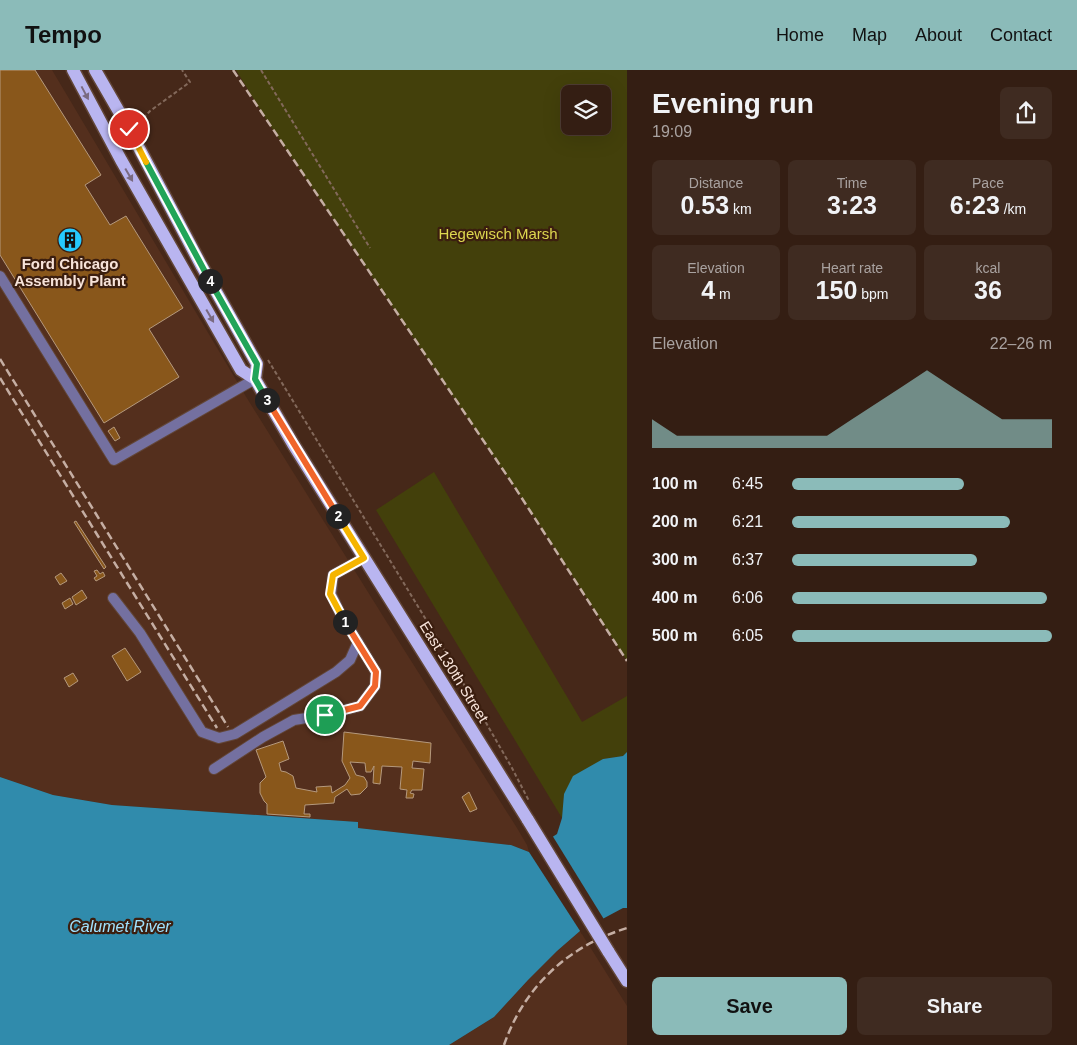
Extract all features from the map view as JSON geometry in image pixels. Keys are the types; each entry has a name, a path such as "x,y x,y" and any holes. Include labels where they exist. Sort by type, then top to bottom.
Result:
{"main road":[{"name":"East 130th Street","path":"73,70 121,160 241,370 255,379 292,444 627,981"},
{"name":"East 130th Street","path":"95,70 257,364 255,379"}],"lane":[{"path":"0,276 114,460 255,379"},
{"path":"214,769 263,737 294,720 325,715 360,706 375,686 376,672 330,594 333,575 364,558"},
{"path":"113,598 140,633 202,732 219,738 235,734 336,672 350,660 358,642"}],"path":[{"path":"137,124 150,111 190,82 182,70"},
{"path":"261,70 370,248"},
{"path":"266,358 439,641 530,803"}],"shaded area":[{"name":"Ford Chicago Assembly Plant","path":"0,70 52,70 245,395 517,828 529,852 511,845 358,828 358,822 112,805 53,795 0,777"},
{"path":"580,931 627,1006 627,1045 449,1045 494,1017 557,951"}],"green space":[{"name":"Hegewisch Marsh","path":"236,70 627,70 627,661 541,527 269,124"},
{"path":"434,472 582,722 627,696 627,752 623,756 603,759 564,794 562,818 376,510"}],"water":[{"name":"Calumet River","path":"627,752 627,908 623,908 580,931 528,980 494,1017 449,1045 0,1045 0,777 53,795 112,805 358,822 358,828 511,845 529,852 557,834 562,818 564,794 573,776 603,759 623,756"}],"pier":[{"path":"552,835 605,921 582,934 529,852 529,849"}],"building":[{"name":"Ford Chicago Assembly Plant","path":"0,70 35,70 101,175 85,185 110,225 126,216 183,308 149,329 179,377 104,423 0,255"},
{"path":"114,427 120,438 115,441 108,431"},
{"path":"76,521 106,567 104,569 74,522"},
{"path":"97,570 100,574 103,572 105,576 96,581 94,578 97,576 94,571"},
{"path":"61,573 67,581 60,585 55,577"},
{"path":"82,590 87,598 76,605 72,597"},
{"path":"70,598 73,604 65,609 62,603"},
{"path":"125,648 141,672 127,681 112,656"},
{"path":"73,673 78,681 69,687 64,678"},
{"path":"344,732 431,743 430,763 413,761 412,768 424,769 422,790 412,790 410,793 414,794 413,798 406,798 407,790 400,789 402,767 382,766 380,784 373,783 374,766 371,772 366,772 365,763 350,762 356,775 364,777 367,782 367,787 360,794 351,795 347,789 335,797 334,803 305,805 304,814 310,814 310,817 267,814 267,804 260,793 260,783 266,777 256,750 283,741 289,759 279,763 281,771 293,776 296,788 317,792 316,787 331,786 332,793 345,785 350,778 342,761"},
{"path":"469,792 477,809 470,812 462,797"}],"railway":[{"path":"233,70 514,486 627,661"},
{"path":"0,359 228,727"},
{"path":"0,378 217,728"},
{"path":"504,1045 523,1005 551,971 586,946 627,928"}],"place":[{"name":"Ford Chicago Assembly Plant","path":"70,240"}],"route":[{"path":"129,129 201,265 257,364 255,379 292,444 364,558 333,575 330,594 376,672 375,686 360,706 325,715"}]}
